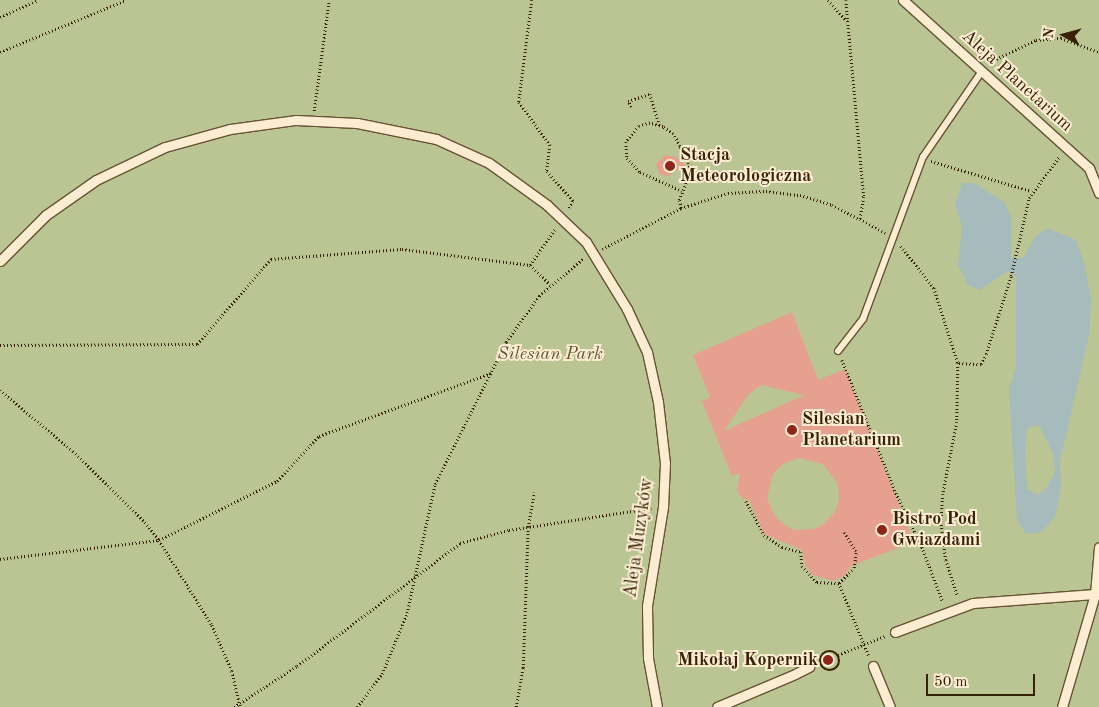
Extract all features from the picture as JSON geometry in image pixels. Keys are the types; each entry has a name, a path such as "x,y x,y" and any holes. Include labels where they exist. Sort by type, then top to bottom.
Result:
{"street":[{"name":"Aleja Planetarium","path":"903,0 1089,168 1099,194"},
{"name":"Aleja Muzyków","path":"0,261 61,203 140,157 230,129 313,120 377,125 449,143 489,163 562,220 593,253 627,309 647,352 664,439 663,507 648,595 646,630 657,707"},
{"path":"1062,707 1095,594 1099,547"},
{"path":"895,632 973,603 1095,594"},
{"path":"873,666 890,707"},
{"path":"718,707 810,667"}],"lane":[{"path":"838,351 863,319 923,157 982,71"}],"path":[{"path":"0,17 38,0"},
{"path":"0,52 126,0"},
{"path":"313,120 329,0"},
{"path":"530,265 573,201 547,171 550,145 519,102 532,0"},
{"path":"828,0 848,22"},
{"path":"846,0 864,197 860,219"},
{"path":"982,71 994,58 1036,40 1061,38 1099,52"},
{"path":"631,107 628,102 650,94 660,126"},
{"path":"681,208 679,200 691,170 673,134 660,126 650,123 631,133 626,142 627,158 640,172 682,191"},
{"path":"958,364 981,364 1012,276 1032,191 1066,148"},
{"path":"923,157 1032,191"},
{"path":"357,707 375,686 392,654 416,574 434,484 514,329 550,284 593,253 681,208 728,193 766,191 817,199 860,219 893,240 922,270 934,288 958,364 957,422 943,494 941,521 946,560 962,607"},
{"path":"0,346 197,344 271,259 402,249 530,265 550,284"},
{"path":"838,351 896,493 922,547 946,613"},
{"path":"0,559 159,540 277,481 319,436 491,373"},
{"path":"0,390 73,451 145,522 159,540 212,625 232,671 240,705"},
{"path":"516,707 523,668 528,527 534,493"},
{"path":"746,501 764,535 782,547 801,552 802,566 808,576 822,584 839,583 849,575 856,558 852,542 844,533"},
{"path":"234,707 240,705 297,666 416,574 460,543 486,534 663,507"},
{"path":"839,583 873,666"},
{"path":"838,655 895,632"},
{"path":"831,651 838,655 837,667 830,671 823,669 820,660 823,654 831,651"}],"green space":[{"name":"Silesian Park","path":"0,0 1099,0 1099,707 0,707"}],"shaded area":[{"path":"962,183 974,183 1005,203 1011,218 1011,258 1023,258 1036,236 1048,228 1076,240 1084,262 1091,300 1089,335 1060,461 1061,489 1055,516 1042,532 1026,534 1017,520 1009,389 1016,367 1016,277 1008,271 980,290 968,285 958,265 962,227 955,204","holes":["1039,425 1053,454 1055,472 1047,487 1038,495 1027,489 1025,449 1027,428"]}],"building":[{"name":"Stacja Meteorologiczna","path":"665,155 676,157 687,167 676,170 669,176 660,175 656,164"},
{"name":"Silesian Planetarium","path":"792,312 818,380 845,369 914,542 851,566 845,575 834,581 812,575 805,565 802,550 764,534 749,500 743,499 737,491 740,473 732,476 702,401 710,397 693,355","holes":["761,385 804,395 724,431 748,395","799,458 823,464 838,484 839,499 835,512 821,526 813,529 795,530 783,524 774,515 767,498 773,474 783,464"]}],"place":[{"name":"Stacja Meteorologiczna","path":"670,166"},
{"name":"Silesian Planetarium","path":"792,430"},
{"name":"Bistro Pod Gwiazdami","path":"882,530"},
{"name":"Mikołaj Kopernik","path":"828,660"}]}
